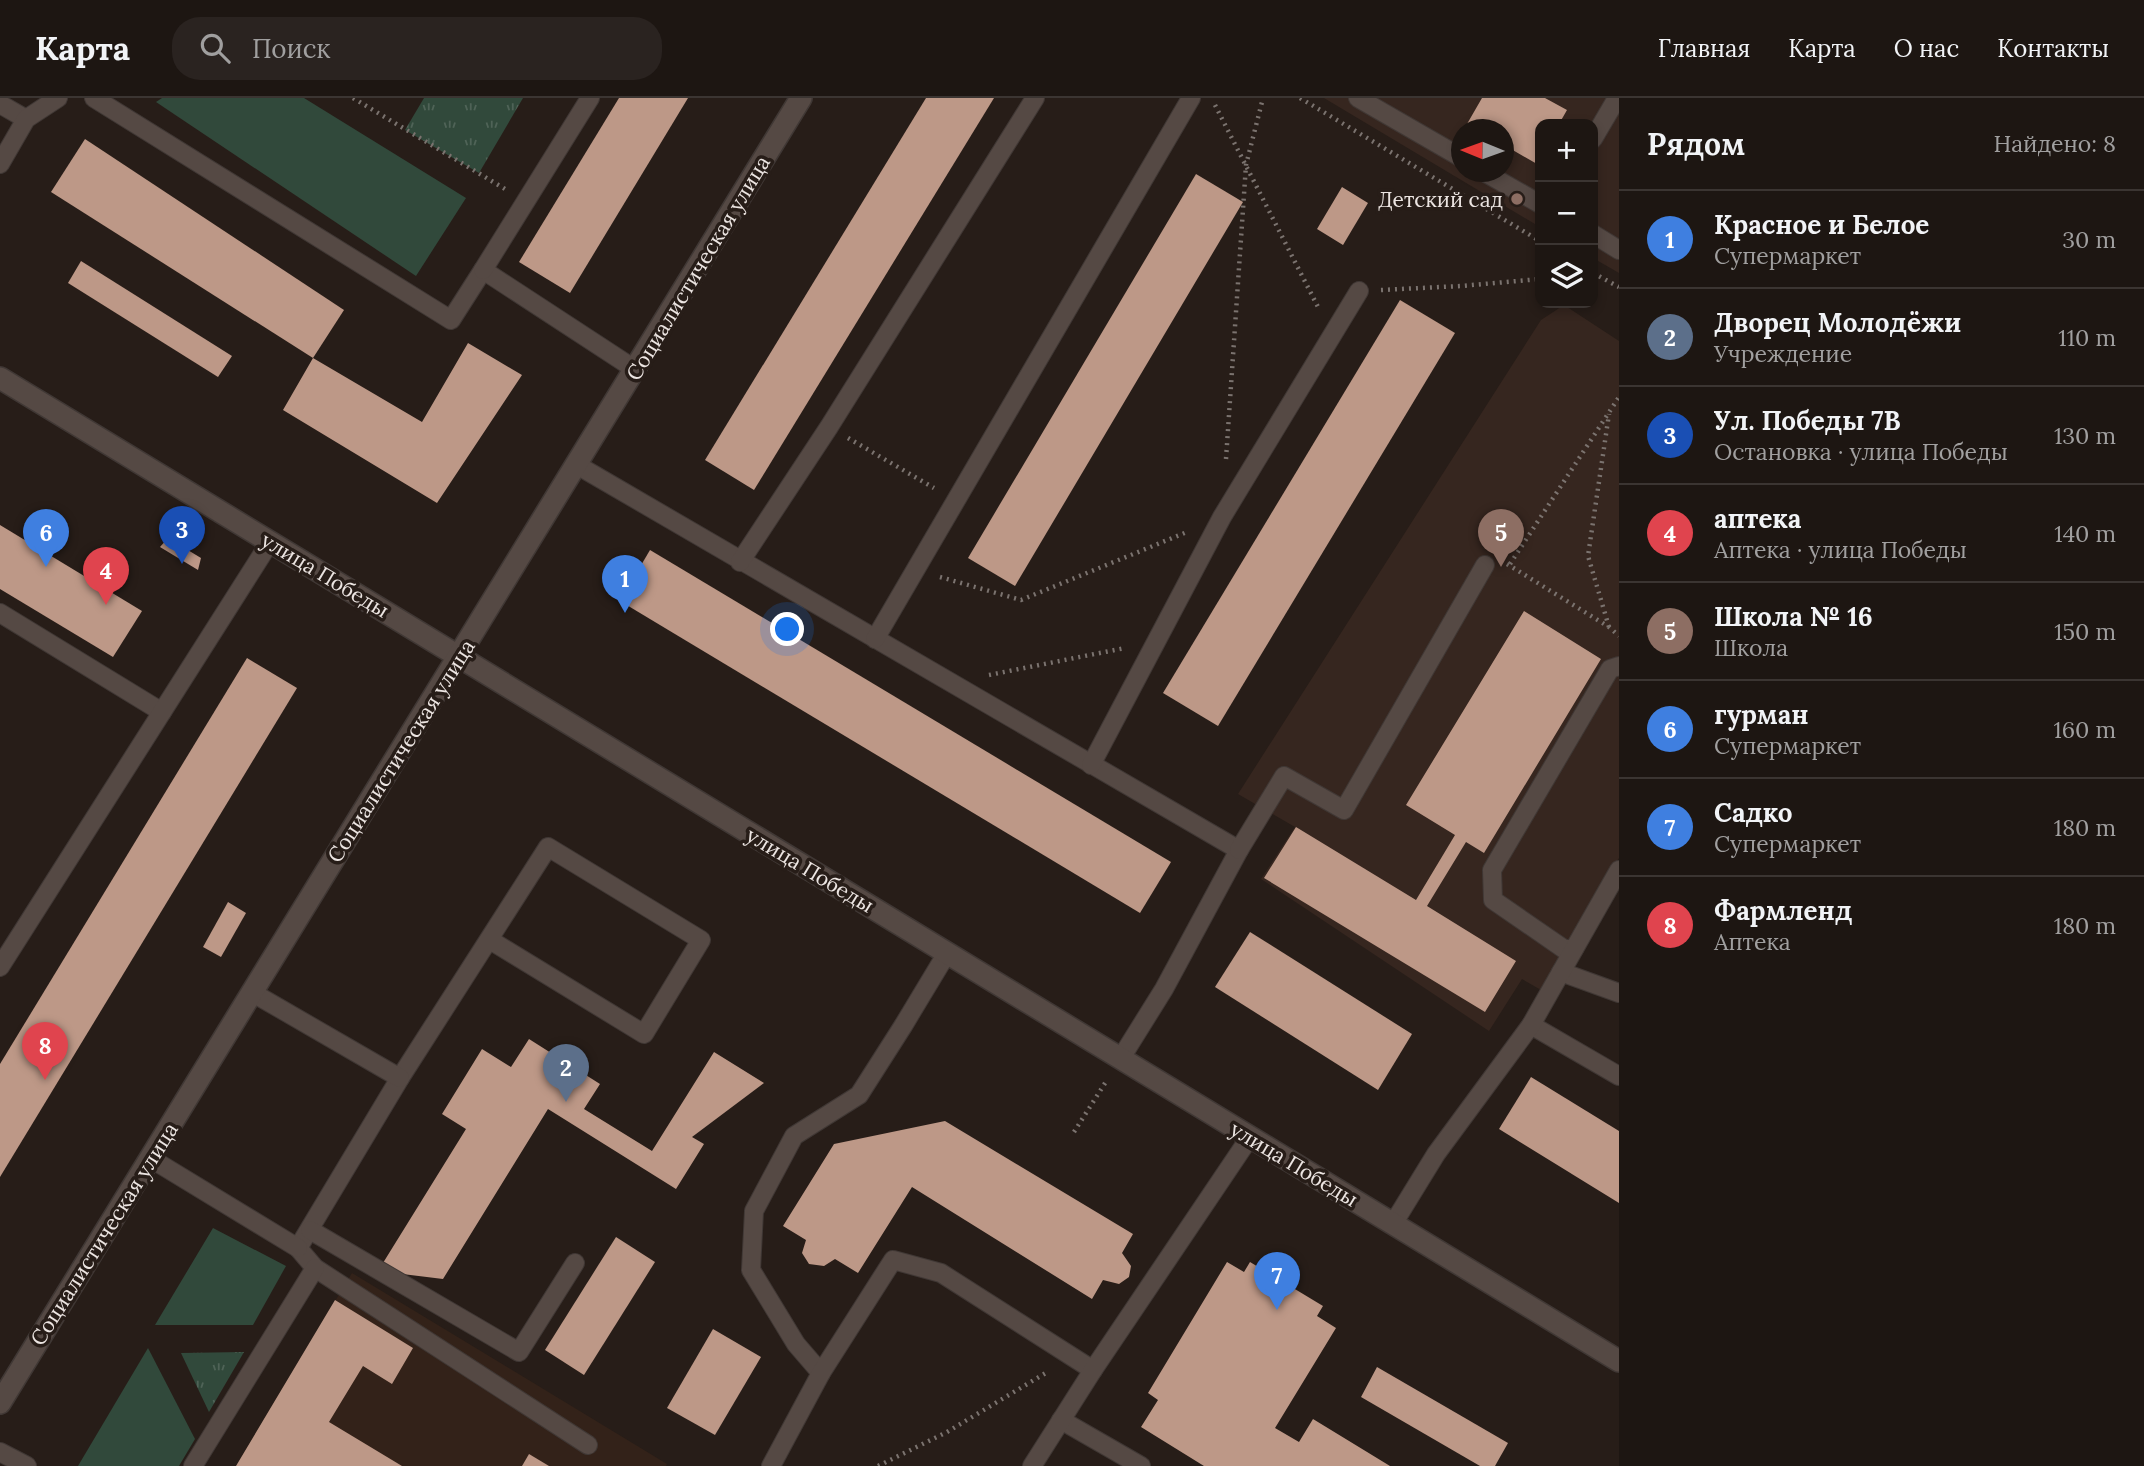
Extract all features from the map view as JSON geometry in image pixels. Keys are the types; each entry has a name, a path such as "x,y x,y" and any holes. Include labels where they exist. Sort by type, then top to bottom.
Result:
{"street":[{"name":"Социалистическая улица","path":"0,1403 801,98"},
{"name":"улица Победы","path":"0,378 1619,1362"}],"lane":[{"path":"0,164 26,119 58,98"},
{"path":"94,98 451,320 590,98"},
{"path":"740,562 829,427 1035,98"},
{"path":"875,639 1191,98"},
{"path":"1358,98 1385,105 1451,151"},
{"path":"1598,130 1617,98"},
{"path":"0,104 26,119"},
{"path":"1502,182 1535,201"},
{"path":"1598,237 1619,250"},
{"path":"483,270 636,370"},
{"path":"1091,765 1222,517 1359,291"},
{"path":"577,465 1239,850"},
{"path":"3,956 270,542"},
{"path":"1121,1058 1164,989 1239,850 1284,776 1344,810 1485,565"},
{"path":"0,613 162,712"},
{"path":"1574,949 1564,949 1493,900 1492,870 1609,669 1619,666"},
{"path":"298,1248 400,1078 548,847 701,940 643,1034 490,940"},
{"path":"1393,1224 1436,1154 1531,1025 1619,870"},
{"path":"821,1373 796,1344 751,1270 754,1211 794,1136 859,1095 947,953"},
{"path":"1561,972 1619,993"},
{"path":"253,993 400,1078"},
{"path":"1531,1025 1619,1076"},
{"path":"1032,1466 1093,1370 1250,1137"},
{"path":"150,1158 298,1248 316,1268 588,1446"},
{"path":"310,1230 519,1352 575,1263"},
{"path":"777,1464 821,1373 893,1260 941,1273 1093,1370"},
{"path":"193,1466 316,1268"},
{"path":"1060,1420 1141,1466"},
{"path":"0,1452 27,1466"}],"path":[{"path":"353,98 527,201"},
{"path":"1211,98 1332,335"},
{"path":"1226,463 1245,165 1263,98"},
{"path":"1300,98 1535,238"},
{"path":"1598,276 1619,287"},
{"path":"1359,291 1535,279"},
{"path":"1510,565 1619,397"},
{"path":"1609,414 1588,556 1609,627"},
{"path":"829,427 956,500"},
{"path":"916,570 1021,600 1222,517"},
{"path":"1485,565 1510,565 1619,636"},
{"path":"950,683 1156,641"},
{"path":"1074,1132 1121,1058"},
{"path":"878,1466 947,1432 1073,1357"}],"shaded area":[{"name":"Детский сад","path":"1324,98 1619,98 1619,273 1598,261 1598,119 1535,119 1535,224 1465,182 1514,182 1514,119 1451,119 1451,174"},
{"path":"1559,308 1569,308 1619,341 1619,858 1541,990 1522,979 1489,1031 1261,879 1295,827 1238,794 1541,320"},
{"path":"352,1273 667,1464 666,1466 236,1466"}],"green space":[{"path":"162,98 304,98 466,198 416,276 156,102"},
{"path":"424,98 523,98 479,173 405,130"},
{"path":"213,1228 286,1266 253,1325 155,1325"},
{"path":"148,1348 195,1439 179,1466 78,1466"},
{"path":"244,1352 209,1412 181,1353"}],"building":[{"path":"619,98 688,98 570,293 519,262"},
{"path":"926,98 994,98 754,490 705,460"},
{"path":"1482,98 1545,98 1567,110 1562,119 1535,119 1535,163 1514,151 1514,119 1470,119"},
{"path":"85,139 344,310 313,358 51,192"},
{"path":"1196,174 1243,202 1015,586 968,558"},
{"path":"1342,187 1368,203 1343,245 1317,229"},
{"path":"81,261 232,356 218,377 68,283"},
{"path":"1400,300 1455,333 1218,726 1163,693"},
{"path":"468,343 522,375 437,503 283,410 313,358 422,422"},
{"path":"0,525 142,611 113,657 0,589"},
{"path":"168,538 201,558 198,570 160,547"},
{"path":"650,550 1171,862 1140,913 620,601"},
{"path":"1524,611 1601,659 1484,853 1466,842 1427,906 1516,961 1485,1012 1264,878 1296,827 1416,900 1455,835 1406,805"},
{"path":"247,658 297,688 0,1177 0,1064"},
{"path":"228,902 246,913 221,957 203,947"},
{"path":"1250,932 1412,1034 1378,1090 1215,987"},
{"path":"529,1039 600,1084 584,1109 652,1151 714,1052 764,1083 692,1137 704,1144 676,1189 548,1109 443,1279 378,1271 466,1129 442,1114 482,1049 511,1067"},
{"path":"1531,1077 1619,1131 1619,1203 1499,1129"},
{"path":"945,1121 1133,1234 1122,1253 1131,1266 1129,1277 1119,1284 1103,1280 1092,1299 912,1187 858,1273 835,1259 824,1266 809,1264 802,1253 806,1240 783,1226 834,1144"},
{"path":"616,1237 655,1262 584,1375 545,1350"},
{"path":"1227,1262 1244,1272 1250,1262 1323,1306 1317,1316 1336,1328 1275,1428 1299,1442 1313,1419 1390,1466 1204,1466 1141,1427 1158,1400 1148,1393"},
{"path":"335,1300 413,1348 392,1384 363,1366 329,1422 402,1466 236,1466"},
{"path":"713,1329 761,1357 715,1435 667,1408"},
{"path":"1377,1367 1508,1443 1495,1466 1480,1466 1361,1397"},
{"path":"529,1454 549,1466 522,1466"}],"place":[{"name":"Детский сад","path":"1517,199"},
{"name":"Ул. Победы 7В","path":"182,564"},
{"name":"гурман","path":"46,567"},
{"name":"Школа № 16","path":"1501,567"},
{"name":"аптека","path":"106,605"},
{"name":"Красное и Белое","path":"625,613"},
{"name":"Фармленд","path":"45,1080"},
{"name":"Дворец Молодёжи","path":"566,1102"},
{"name":"Садко","path":"1277,1310"}]}
